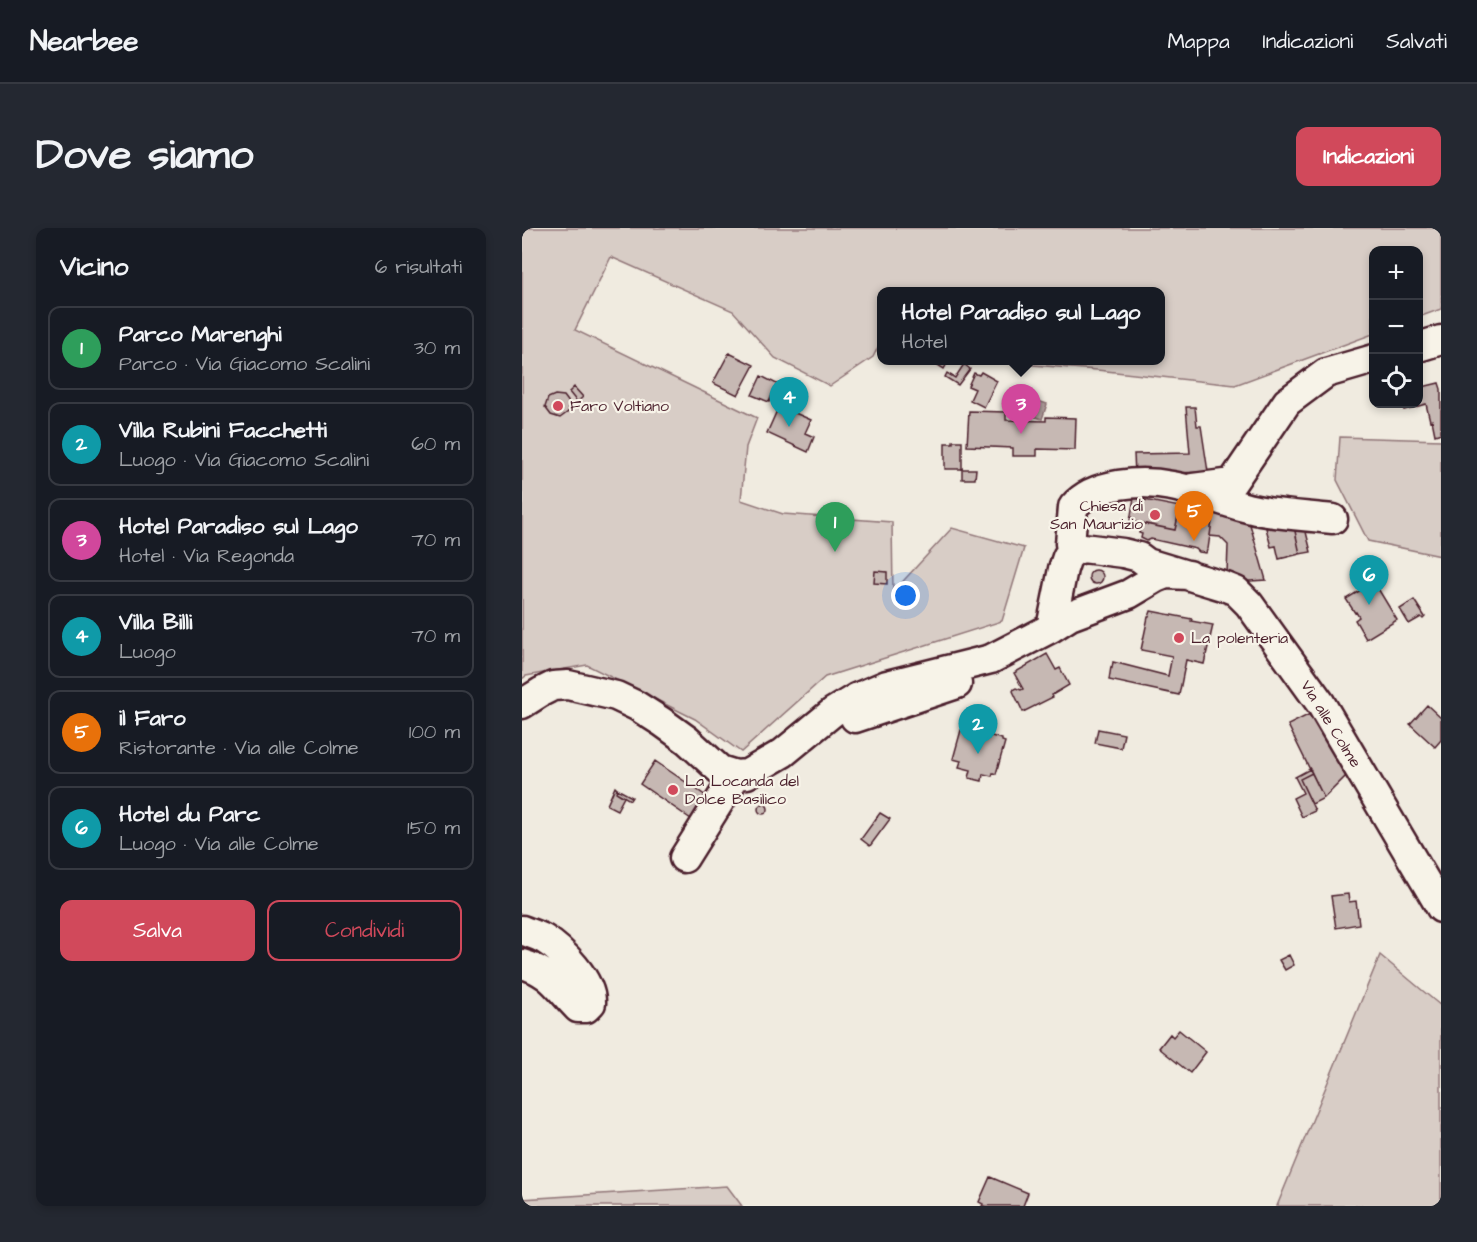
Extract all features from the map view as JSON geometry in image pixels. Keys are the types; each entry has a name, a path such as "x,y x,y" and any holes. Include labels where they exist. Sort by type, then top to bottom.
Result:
{"street":[{"path":"1423,346 1441,340"},
{"path":"1184,489 1232,483 1287,402 1326,373 1369,361"},
{"path":"1074,551 1070,544 1073,507 1086,495 1116,485 1164,485 1254,509 1333,519"},
{"path":"1051,628 1067,557 1074,551 1083,548 1139,557 1146,574"},
{"name":"Via alle Colme","path":"991,659 1070,616 1129,594 1146,574 1156,578 1166,574 1189,575 1236,591 1250,604 1321,704 1441,908"},
{"path":"855,718 986,675 991,659"},
{"path":"522,704 553,686 568,685 616,696 638,706 662,722 687,740 720,770 736,776 747,774 783,753 833,712 856,698 895,682 991,659"},
{"path":"684,858 736,776"},
{"path":"522,930 544,939 556,948 582,976 591,995 591,1003 586,1008 578,1008 551,979 533,967 522,964"}],"shaded area":[{"path":"522,228 1441,228 1441,309 1423,316 1423,246 1369,246 1369,335 1235,385 1031,365 1165,365 1165,287 877,287 877,349 873,357 830,386 775,358 733,311 611,257 575,330 757,418 746,447 741,500 783,514 892,522 893,592 952,528 1024,548 1002,621 825,677 741,752 695,719 587,665 526,676 522,679"},
{"path":"1017,394 1047,404 1042,419 1012,409"},
{"path":"1340,437 1441,440 1441,556 1368,541 1337,480"},
{"path":"1380,955 1441,1006 1441,1206 1277,1206"},
{"path":"727,1186 742,1206 522,1206 522,1199"}],"building":[{"path":"729,353 754,365 738,395 713,383"},
{"path":"963,365 970,369 958,385 945,377 947,373 955,378"},
{"path":"981,372 997,381 984,407 970,400 975,389 968,386 974,373 979,375"},
{"path":"761,376 777,384 769,402 752,395"},
{"path":"1439,383 1441,389 1441,433 1435,435 1426,404 1423,405 1423,387"},
{"path":"574,387 583,397 577,402 569,392"},
{"name":"Faro Voltiano","path":"555,395 564,396 570,404 568,412 560,418 551,415 545,407 548,398"},
{"path":"779,406 811,420 805,433 814,437 808,452 767,433"},
{"path":"1186,407 1195,407 1197,426 1201,426 1208,472 1135,474 1134,454 1190,453"},
{"path":"969,411 1006,412 1006,420 1046,421 1046,417 1076,418 1075,450 1037,449 1037,456 1013,456 1013,448 967,446"},
{"path":"953,441 962,441 962,469 945,469 945,443 953,443"},
{"path":"962,469 976,469 975,479 962,479"},
{"name":"Chiesa di San Maurizio","path":"1134,498 1180,507 1175,530 1130,521"},
{"path":"1180,507 1213,514 1206,553 1141,538 1142,534 1139,533 1141,523 1175,530"},
{"path":"1213,511 1247,514 1266,580 1234,582 1227,574 1228,545 1220,537 1210,536"},
{"path":"1303,520 1311,552 1300,554 1293,522"},
{"path":"1293,522 1300,554 1279,559 1276,546 1271,547 1266,528"},
{"path":"1096,570 1101,572 1103,577 1101,582 1096,584 1091,582 1089,577 1091,572"},
{"path":"875,571 887,572 887,584 874,583"},
{"path":"1374,582 1397,620 1366,639 1355,620 1359,617 1346,599"},
{"path":"1414,600 1425,617 1409,624 1400,609"},
{"path":"1151,611 1213,625 1204,664 1186,660 1179,695 1109,680 1113,662 1168,676 1172,656 1141,650"},
{"path":"1047,654 1056,670 1060,668 1069,685 1052,695 1053,697 1023,712 1013,691 1016,688 1023,689 1014,673"},
{"path":"1427,705 1441,718 1441,740 1435,747 1410,724"},
{"path":"1316,711 1347,775 1324,798 1288,725"},
{"path":"1098,729 1124,734 1121,748 1095,743"},
{"path":"961,730 983,732 1005,742 996,774 993,773 992,776 983,774 982,781 969,778 971,770 959,767 961,761 953,759"},
{"name":"La Locanda del Dolce Basilico","path":"655,761 706,796 691,819 640,784"},
{"path":"1310,769 1312,773 1300,779 1315,811 1302,817 1293,798 1303,793 1295,777"},
{"path":"1312,773 1324,798 1312,804 1300,779"},
{"path":"615,787 616,792 624,797 617,810 607,805"},
{"path":"617,789 632,797 630,800 616,792"},
{"path":"763,804 768,809 763,814 758,809"},
{"path":"880,813 890,819 870,846 861,839"},
{"path":"1348,894 1349,902 1356,901 1359,924 1336,928 1331,896"},
{"path":"1289,955 1294,965 1285,970 1279,960"},
{"path":"1179,1030 1206,1052 1190,1073 1159,1048 1170,1034 1173,1037"},
{"path":"990,1177 1028,1193 1023,1206 982,1206 983,1204 979,1202"}],"place":[{"name":"Faro Voltiano","path":"558,406"},
{"name":"Villa Billi","path":"789,427"},
{"name":"Hotel Paradiso sul Lago","path":"1021,434"},
{"name":"Chiesa di San Maurizio","path":"1155,515"},
{"name":"il Faro","path":"1194,541"},
{"name":"Parco Marenghi","path":"835,552"},
{"name":"Hotel du Parc","path":"1369,605"},
{"name":"La polenteria","path":"1179,638"},
{"name":"Villa Rubini Facchetti","path":"978,754"},
{"name":"La Locanda del Dolce Basilico","path":"673,790"}]}
